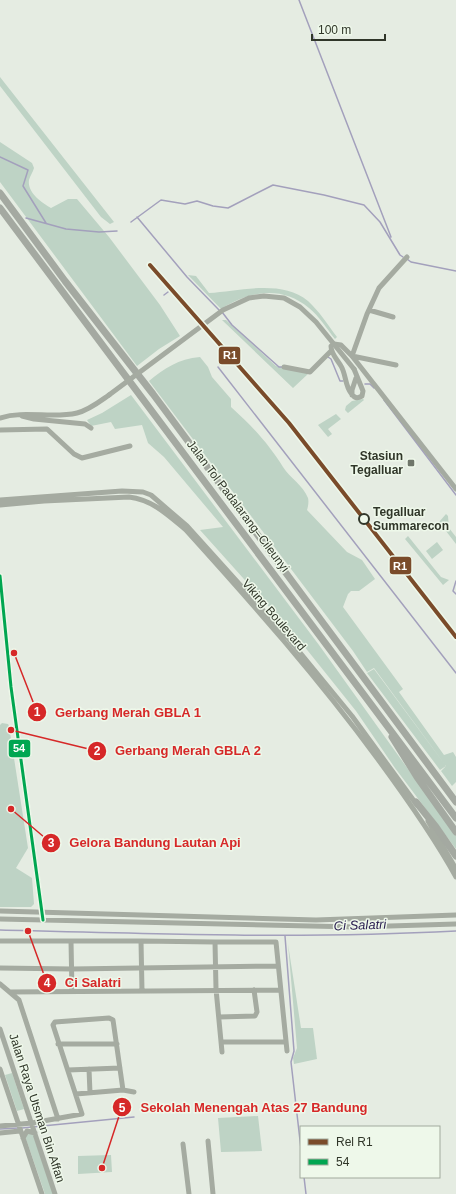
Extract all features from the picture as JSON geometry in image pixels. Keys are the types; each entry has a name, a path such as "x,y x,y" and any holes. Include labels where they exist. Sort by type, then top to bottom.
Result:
{"highway":[{"name":"Jalan Tol Padalarang–Cileunyi","path":"0,193 142,379 456,802"},
{"name":"Jalan Tol Padalarang–Cileunyi","path":"0,208 456,818"},
{"path":"387,708 379,714 401,754 456,832"},
{"path":"416,802 456,856"}],"street":[{"path":"352,356 379,288 407,257"},
{"path":"0,418 19,414 77,413 90,407 109,395 223,310 249,298 264,296 284,298 300,307 316,322 355,371 363,393 360,397 356,398 352,395 341,366 331,351"},
{"path":"369,310 393,318"},
{"path":"284,367 310,372 331,351 331,346 336,343 345,348 456,489"},
{"path":"352,356 396,365"},
{"path":"350,387 356,384 355,371"},
{"path":"350,387 359,386 362,388"},
{"path":"19,414 34,419 85,424 91,428"},
{"path":"0,430 47,429 74,454 82,458 130,446"},
{"name":"Viking Boulevard","path":"0,500 122,491 143,492 151,495 187,526 288,638 352,716 416,802 456,869"},
{"name":"Viking Boulevard","path":"0,505 44,501 129,497 142,498 162,510 191,536 316,678 401,790 456,877"},
{"path":"0,576 11,687 44,920"},
{"path":"0,911 316,920 456,916"},
{"path":"0,919 356,927 456,924"},
{"path":"141,940 142,991"},
{"path":"0,941 70,942 141,940 276,942 279,990 287,1051"},
{"path":"70,942 72,992"},
{"path":"216,942 217,991 222,1052"},
{"path":"0,968 72,969 278,966"},
{"path":"0,984 18,998 21,1003 58,1119"},
{"path":"219,1017 255,1016 257,1012 254,990"},
{"path":"10,992 279,990"},
{"path":"21,1003 22,991"},
{"path":"23,1138 27,1131 34,1128 58,1119 82,1114 58,1044 53,1025 55,1022 109,1018 113,1023 123,1090"},
{"name":"Jalan Raya Utsman Bin Affan","path":"0,1029 55,1194"},
{"path":"221,1042 286,1042"},
{"path":"58,1044 117,1044"},
{"path":"68,1070 120,1068"},
{"name":"Jalan Raya Utsman Bin Affan","path":"0,1069 42,1194"},
{"path":"89,1069 90,1093"},
{"path":"76,1094 123,1090 134,1092"},
{"path":"0,1126 34,1128"},
{"path":"0,1133 20,1128"},
{"path":"208,1140 213,1194"},
{"path":"183,1144 189,1194"}],"green space":[{"path":"0,77 114,222 110,224 101,217 0,86"},
{"path":"0,142 32,163 34,168 29,180 30,189 43,203 51,208 68,199 77,199 109,237 160,305 180,336 159,349 137,366 0,182"},
{"path":"188,275 196,276 209,293 273,288 298,294 312,305 337,337 335,339 313,311 288,296 276,293 254,295 243,298 221,309"},
{"path":"222,320 226,320 276,366 309,373 293,388"},
{"path":"200,357 208,367 212,377 231,399 231,407 259,435 272,450 286,471 306,493 308,498 307,510 347,552 362,560 375,579 359,591 351,591 348,594 343,607 403,689 399,692 444,755 453,752 456,757 456,782 452,786 441,771 446,766 374,668 367,672 353,651 149,381 178,362"},
{"path":"131,395 319,645 456,836 456,849 395,768 356,711 304,646 200,530 223,527 164,457 148,443 142,425 115,429 111,422 91,426 87,420 102,413"},
{"path":"364,400 348,413 345,410 346,406 352,401"},
{"path":"336,414 341,419 328,429 332,434 328,437 318,425"},
{"path":"446,514 448,516 449,528 456,537 456,544 439,522"},
{"path":"408,536 441,577 449,580 443,585 405,539"},
{"path":"437,542 443,550 432,559 426,551"},
{"path":"374,669 446,766 440,770 367,673"},
{"path":"2,723 8,724 9,726 28,848 16,868 32,878 34,904 31,907 0,907 0,725"},
{"path":"288,944 301,1028 313,1028 317,1059 294,1064 293,1058 297,1048"},
{"path":"12,1073 24,1109 17,1111 5,1075"},
{"path":"258,1116 262,1151 221,1152 218,1118"},
{"path":"27,1133 33,1134 53,1194 45,1194 25,1136"},
{"path":"111,1155 112,1172 78,1174 78,1156"}],"waterway":[{"path":"299,0 391,237"},
{"path":"0,157 28,170 23,186 46,223"},
{"path":"131,222 161,200 185,204 197,201 213,206 228,208 273,185 364,205 380,222 400,255 403,257"},
{"path":"137,217 187,277 219,310"},
{"path":"26,218 66,229 99,232 117,231"},
{"path":"407,259 411,262 456,271"},
{"path":"164,295 168,292"},
{"path":"222,312 232,325 279,367 282,367"},
{"path":"328,357 331,359 340,381 343,381"},
{"path":"218,367 456,673"},
{"path":"365,384 370,384 374,388"},
{"path":"384,400 456,495"},
{"path":"456,581 453,591 456,594"},
{"name":"Ci Salatri","path":"0,930 285,935 342,935 456,931"},
{"path":"285,936 294,1051 291,1062 300,1140"},
{"path":"22,1128 134,1117"},
{"path":"0,1129 18,1128"},
{"path":"304,1178 306,1194"}],"rail line":[{"name":"R1","path":"150,265 289,423 456,637"}],"transit line":[{"name":"54","path":"0,576 11,687 43,920"}],"place":[{"name":"Stasiun Tegalluar","path":"411,463"},
{"name":"Tegalluar Summarecon","path":"364,519"},
{"name":"Gerbang Merah GBLA 1","path":"14,653"},
{"name":"Gerbang Merah GBLA 2","path":"11,730"},
{"name":"Gelora Bandung Lautan Api","path":"11,809"},
{"name":"Ci Salatri","path":"28,931"},
{"name":"Sekolah Menengah Atas 27 Bandung","path":"102,1168"}]}
